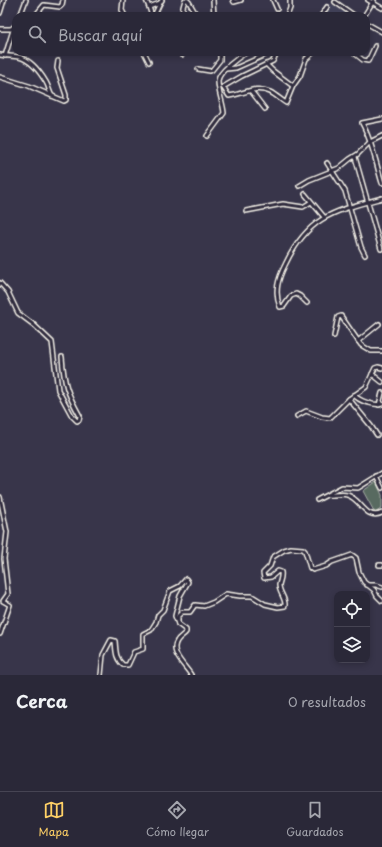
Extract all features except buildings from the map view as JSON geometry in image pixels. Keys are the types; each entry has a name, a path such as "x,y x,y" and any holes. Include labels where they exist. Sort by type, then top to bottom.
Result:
{"street":[{"path":"22,12 26,0"},
{"path":"39,12 44,5 60,7 63,0"},
{"path":"123,0 123,12"},
{"path":"146,0 151,12"},
{"path":"183,12 186,0 189,2 195,12"},
{"path":"213,0 214,12"},
{"path":"233,1 241,0"},
{"path":"273,0 277,9"},
{"path":"288,12 290,0"},
{"path":"368,0 373,1 382,8"},
{"path":"366,12 373,1"},
{"path":"0,13 2,2"},
{"path":"149,7 161,2"},
{"path":"155,12 161,2"},
{"path":"335,2 349,12"},
{"path":"324,12 327,7"},
{"path":"370,25 382,32"},
{"path":"0,29 7,30 12,28"},
{"path":"5,56 12,35"},
{"path":"359,56 367,62 375,46"},
{"path":"0,55 20,57 34,66 45,80 52,97"},
{"path":"146,56 149,62"},
{"path":"198,69 212,70 220,60 220,56"},
{"path":"207,136 224,112 218,80 240,56"},
{"path":"226,70 236,68 263,56"},
{"path":"219,88 224,87 242,76 273,61 275,56"},
{"path":"224,87 229,96 254,89 263,89 271,92 286,103 308,56"},
{"path":"0,77 29,86 63,101 66,99 57,68 58,61"},
{"path":"266,64 282,79 293,86"},
{"path":"251,90 265,109"},
{"path":"382,119 362,123 368,134 382,183"},
{"path":"299,186 339,168 355,157 370,142 382,136"},
{"path":"355,157 380,239 381,249"},
{"path":"327,163 343,187 365,255"},
{"path":"305,194 324,217"},
{"path":"307,303 300,296 294,294 284,306 280,307 277,296 278,282 287,260 297,242 324,217 350,207 382,198"},
{"path":"246,211 283,204 303,207 311,202"},
{"path":"0,283 8,292 18,313 34,325 52,342 58,390 76,421 80,418 80,416 66,389 62,357"},
{"path":"334,336 338,317 341,316 361,345 369,350 382,351"},
{"path":"358,341 379,324"},
{"path":"297,416 308,411 322,417 330,418 349,399 366,387 377,367 382,368"},
{"path":"372,374 382,382"},
{"path":"354,395 359,399 381,405 382,393"},
{"path":"349,399 377,435"},
{"path":"317,500 328,496 342,487 358,488 382,473"},
{"path":"376,476 382,488"},
{"path":"328,496 347,494 366,511 376,515 382,513"},
{"path":"0,497 7,532 4,570 8,594 3,601 4,603 10,605 0,634"},
{"path":"178,624 178,616 182,612 189,612 194,606 204,606 214,602 226,594 252,596 265,604 278,607 285,606 279,584 282,575 281,572 278,571 268,578 264,578 263,573 270,566 273,557 287,548 303,549 310,568 313,570 326,566 334,561 354,555 360,575 382,601"},
{"path":"101,675 103,655 111,640 115,641 118,660 123,665 128,665 134,652 144,649 143,634 151,630 158,615 163,610 170,591 180,586 186,579 188,582 180,596 175,615 178,624 186,630 186,632 177,641 176,654 178,659 191,675"},
{"path":"367,585 382,587"}],"shaded area":[{"path":"331,4 344,12 325,12"}],"green space":[{"path":"376,482 382,495 382,508 375,513 363,491"}]}
